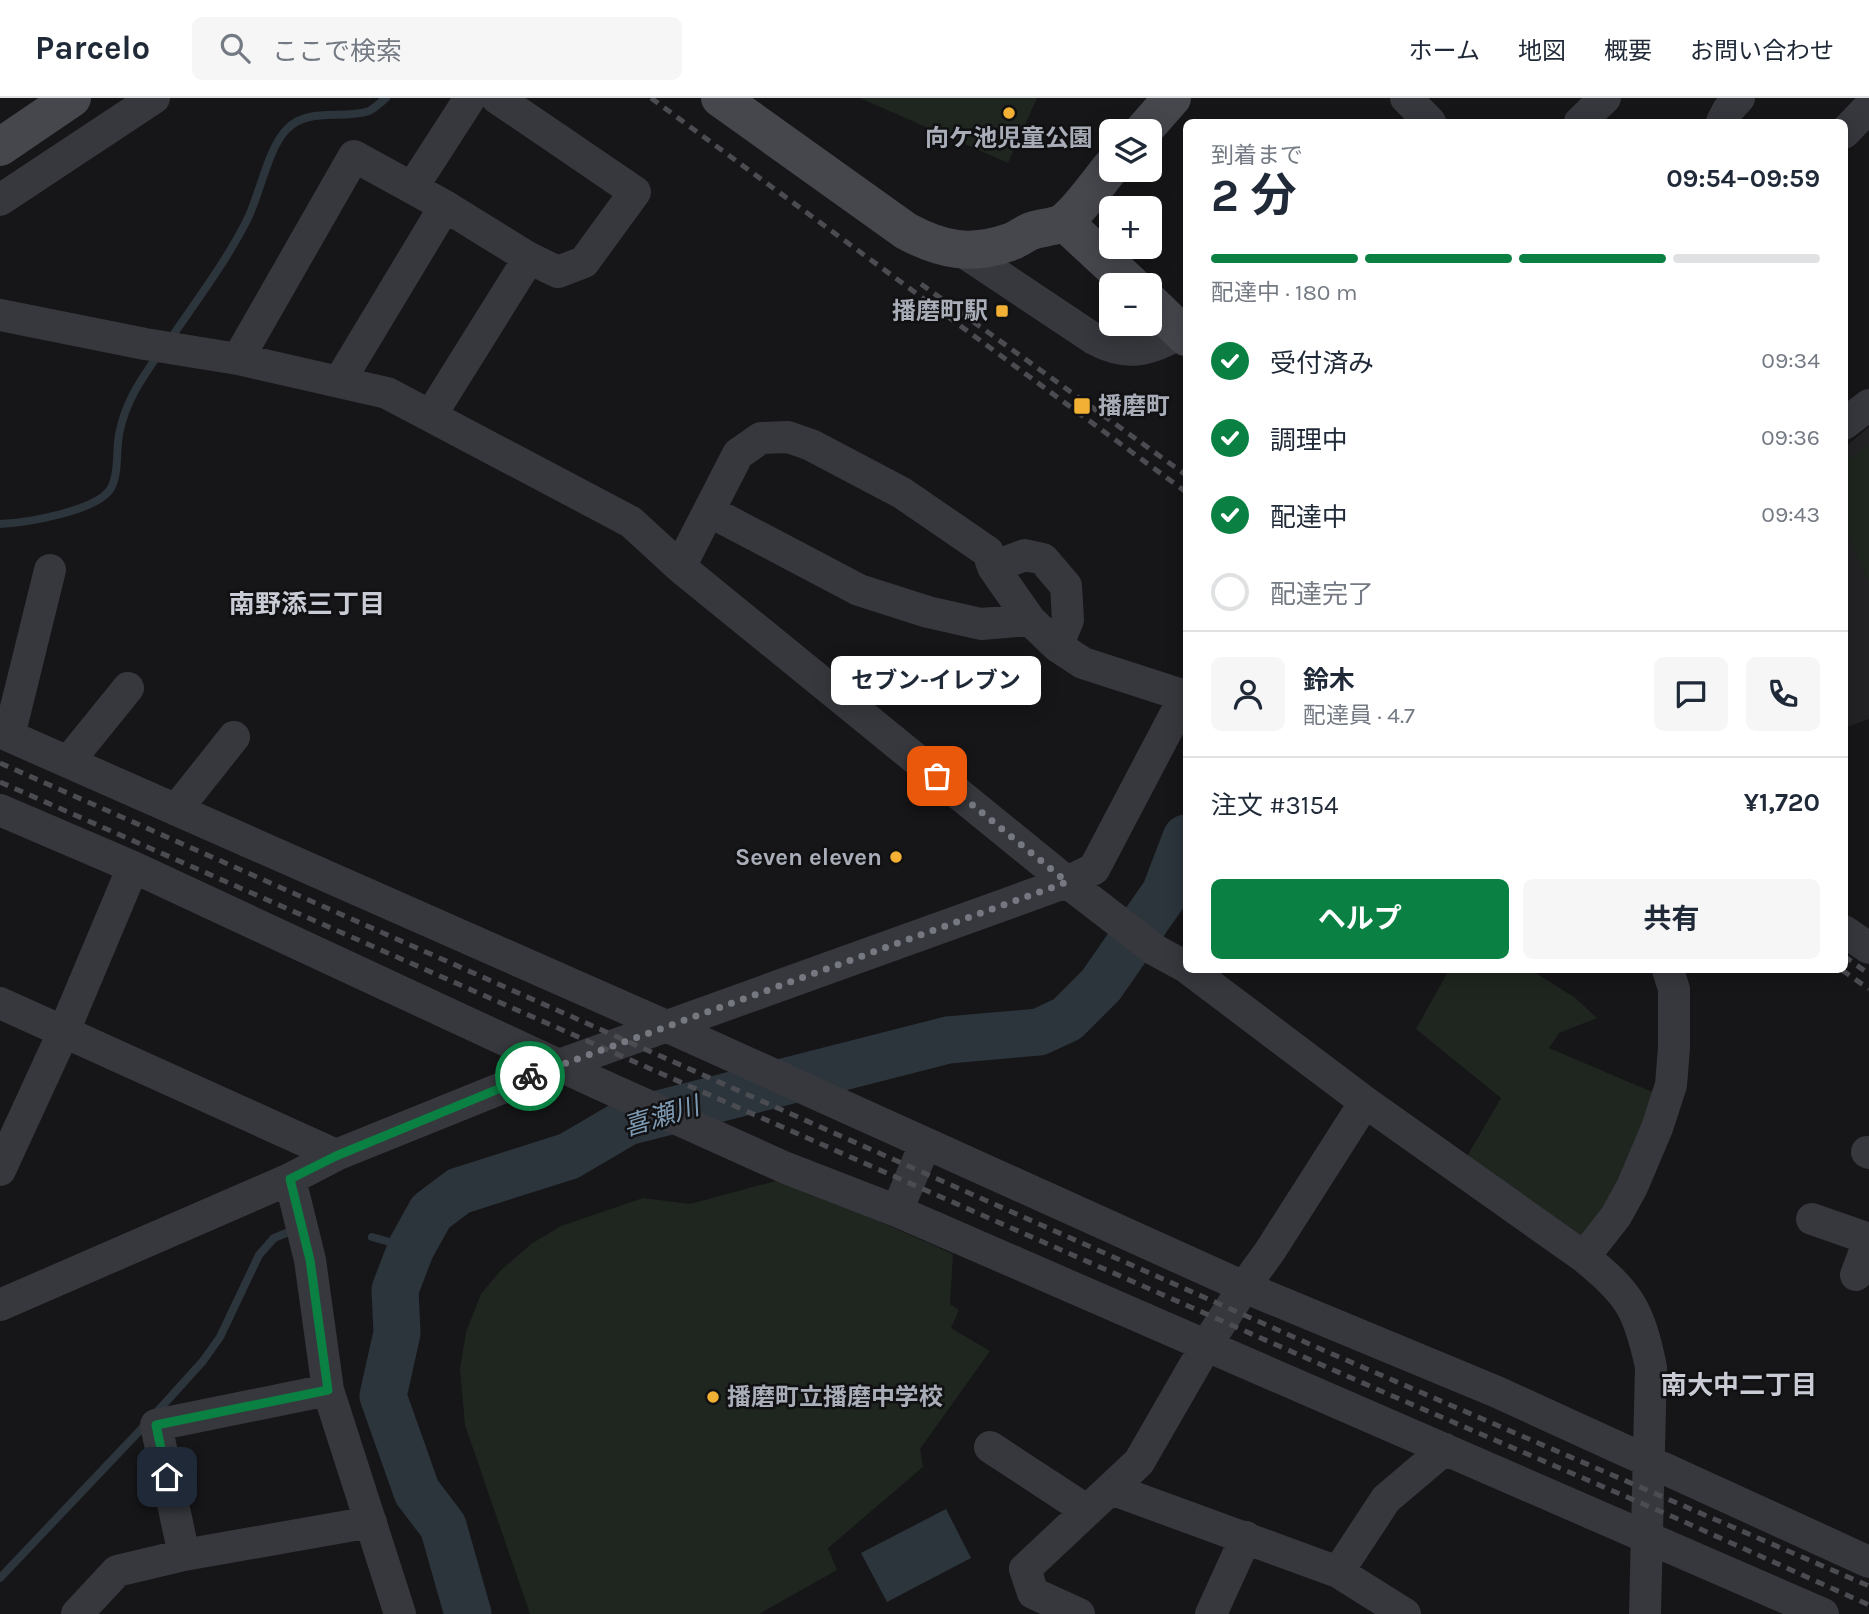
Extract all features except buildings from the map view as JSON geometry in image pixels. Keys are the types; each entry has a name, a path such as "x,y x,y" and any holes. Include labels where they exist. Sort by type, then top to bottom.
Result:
{"street":[{"path":"0,147 72,98"},
{"path":"0,200 154,98"},
{"path":"412,188 470,98"},
{"path":"238,359 354,156 445,206 529,258 558,272 584,262 635,192 497,98"},
{"path":"720,98 906,231 947,249 959,249 1001,263 1111,348 1135,350 1183,335"},
{"path":"1154,119 1172,98"},
{"path":"1406,98 1427,119"},
{"path":"1583,119 1605,98"},
{"path":"1724,119 1739,98"},
{"path":"1848,129 1869,107"},
{"path":"1001,263 1012,242 1030,232 1064,222 1099,181"},
{"path":"339,382 445,206"},
{"path":"1064,222 1119,273"},
{"path":"431,415 529,258"},
{"path":"0,314 134,342 238,359 387,393 631,522 680,567 1067,882 1156,950 1183,964"},
{"path":"1162,314 1183,334"},
{"path":"1848,421 1869,405"},
{"path":"680,567 738,454 761,439 788,437 811,445 902,493 988,552 993,567 1030,620 1057,646 1083,663 1183,694"},
{"path":"709,511 859,590 928,612 981,624 1030,620"},
{"path":"993,567 1025,555 1043,559 1066,586 1068,620 1057,646"},
{"path":"50,570 5,734 666,1026 1244,1287 1497,1392 1869,1562"},
{"path":"68,762 128,688"},
{"path":"0,1305 290,1179 336,1156 559,1065 1067,882 1094,869 1183,701"},
{"path":"176,810 233,737"},
{"path":"0,810 133,867 786,1168 897,1210 1823,1614"},
{"path":"0,1170 64,1031 133,867"},
{"path":"1848,933 1869,948"},
{"path":"1200,973 1365,1102 1584,1257 1607,1276 1629,1301 1643,1329 1651,1367 1645,1614"},
{"path":"1584,1257 1616,1216 1632,1187 1657,1128 1671,1085 1674,989 1669,973"},
{"path":"0,1003 336,1156"},
{"path":"1079,1614 1033,1592 1026,1569 1139,1462 1207,1344 1365,1102"},
{"path":"897,1210 925,1144"},
{"path":"290,1179 310,1260 328,1390 400,1614"},
{"path":"1812,1219 1869,1239 1856,1275"},
{"path":"184,1555 156,1425 328,1390"},
{"path":"990,1447 1086,1510"},
{"path":"1338,1572 1386,1499 1445,1449"},
{"path":"1111,1489 1338,1572 1405,1614"},
{"path":"77,1614 117,1571 184,1555 371,1522"},
{"path":"1211,1614 1246,1537"}],"shaded area":[{"path":"860,98 1037,98 1008,163"},
{"path":"1869,427 1869,719 1848,727 1848,444"},
{"path":"1869,443 1869,583 1848,536 1848,460"},
{"path":"1447,973 1536,973 1574,997 1597,1018 1559,1033 1549,1048 1657,1094 1630,1173 1585,1236 1574,1235 1466,1158 1501,1098 1416,1029"},
{"name":"播磨町立播磨中学校","path":"783,1179 953,1254 950,1304 959,1310 951,1328 990,1351 920,1449 923,1467 828,1548 837,1570 759,1614 530,1614 465,1425 460,1369 466,1332 481,1294 501,1270 531,1244 561,1226 643,1198 690,1204"},
{"path":"946,1509 971,1558 887,1602 861,1553"}],"waterway":[{"path":"171,338 238,237 251,211 274,148 287,129 305,118 369,111 386,98"},
{"path":"0,524 60,514 104,496 114,481 119,437 126,410 156,358"},
{"name":"喜瀬川","path":"468,1614 443,1526 417,1492 383,1396 397,1333 395,1290 411,1248 431,1212 459,1191 569,1156 627,1122 948,1040 1039,1032 1067,1019 1101,985 1165,893 1183,846"},
{"path":"156,1413 203,1361 220,1337 259,1255 274,1238 289,1232"},
{"path":"372,1237 411,1248"},
{"path":"0,1578 147,1423"}],"railway":[{"path":"651,98 1183,490"},
{"path":"921,284 1183,473"},
{"path":"0,763 1323,1350 1869,1586"},
{"path":"0,782 1869,1605"},
{"path":"1848,959 1869,974"},
{"path":"1846,973 1869,989"}],"way so far":[{"path":"530,1076 1067,882 937,776"}],"place":[{"name":"向ケ池児童公園","path":"1009,113"},
{"name":"播磨町駅","path":"1002,311"},
{"name":"播磨町","path":"1082,406"},
{"name":"セブン-イレブン","path":"937,776"},
{"name":"Seven eleven","path":"896,857"},
{"name":"播磨町立播磨中学校","path":"713,1397"}],"district":[{"name":"南野添三丁目","path":"307,604"},
{"name":"南大中二丁目","path":"1739,1385"}],"route":[{"path":"167,1477 156,1425 328,1390 310,1260 290,1179 336,1156 530,1076"}]}
